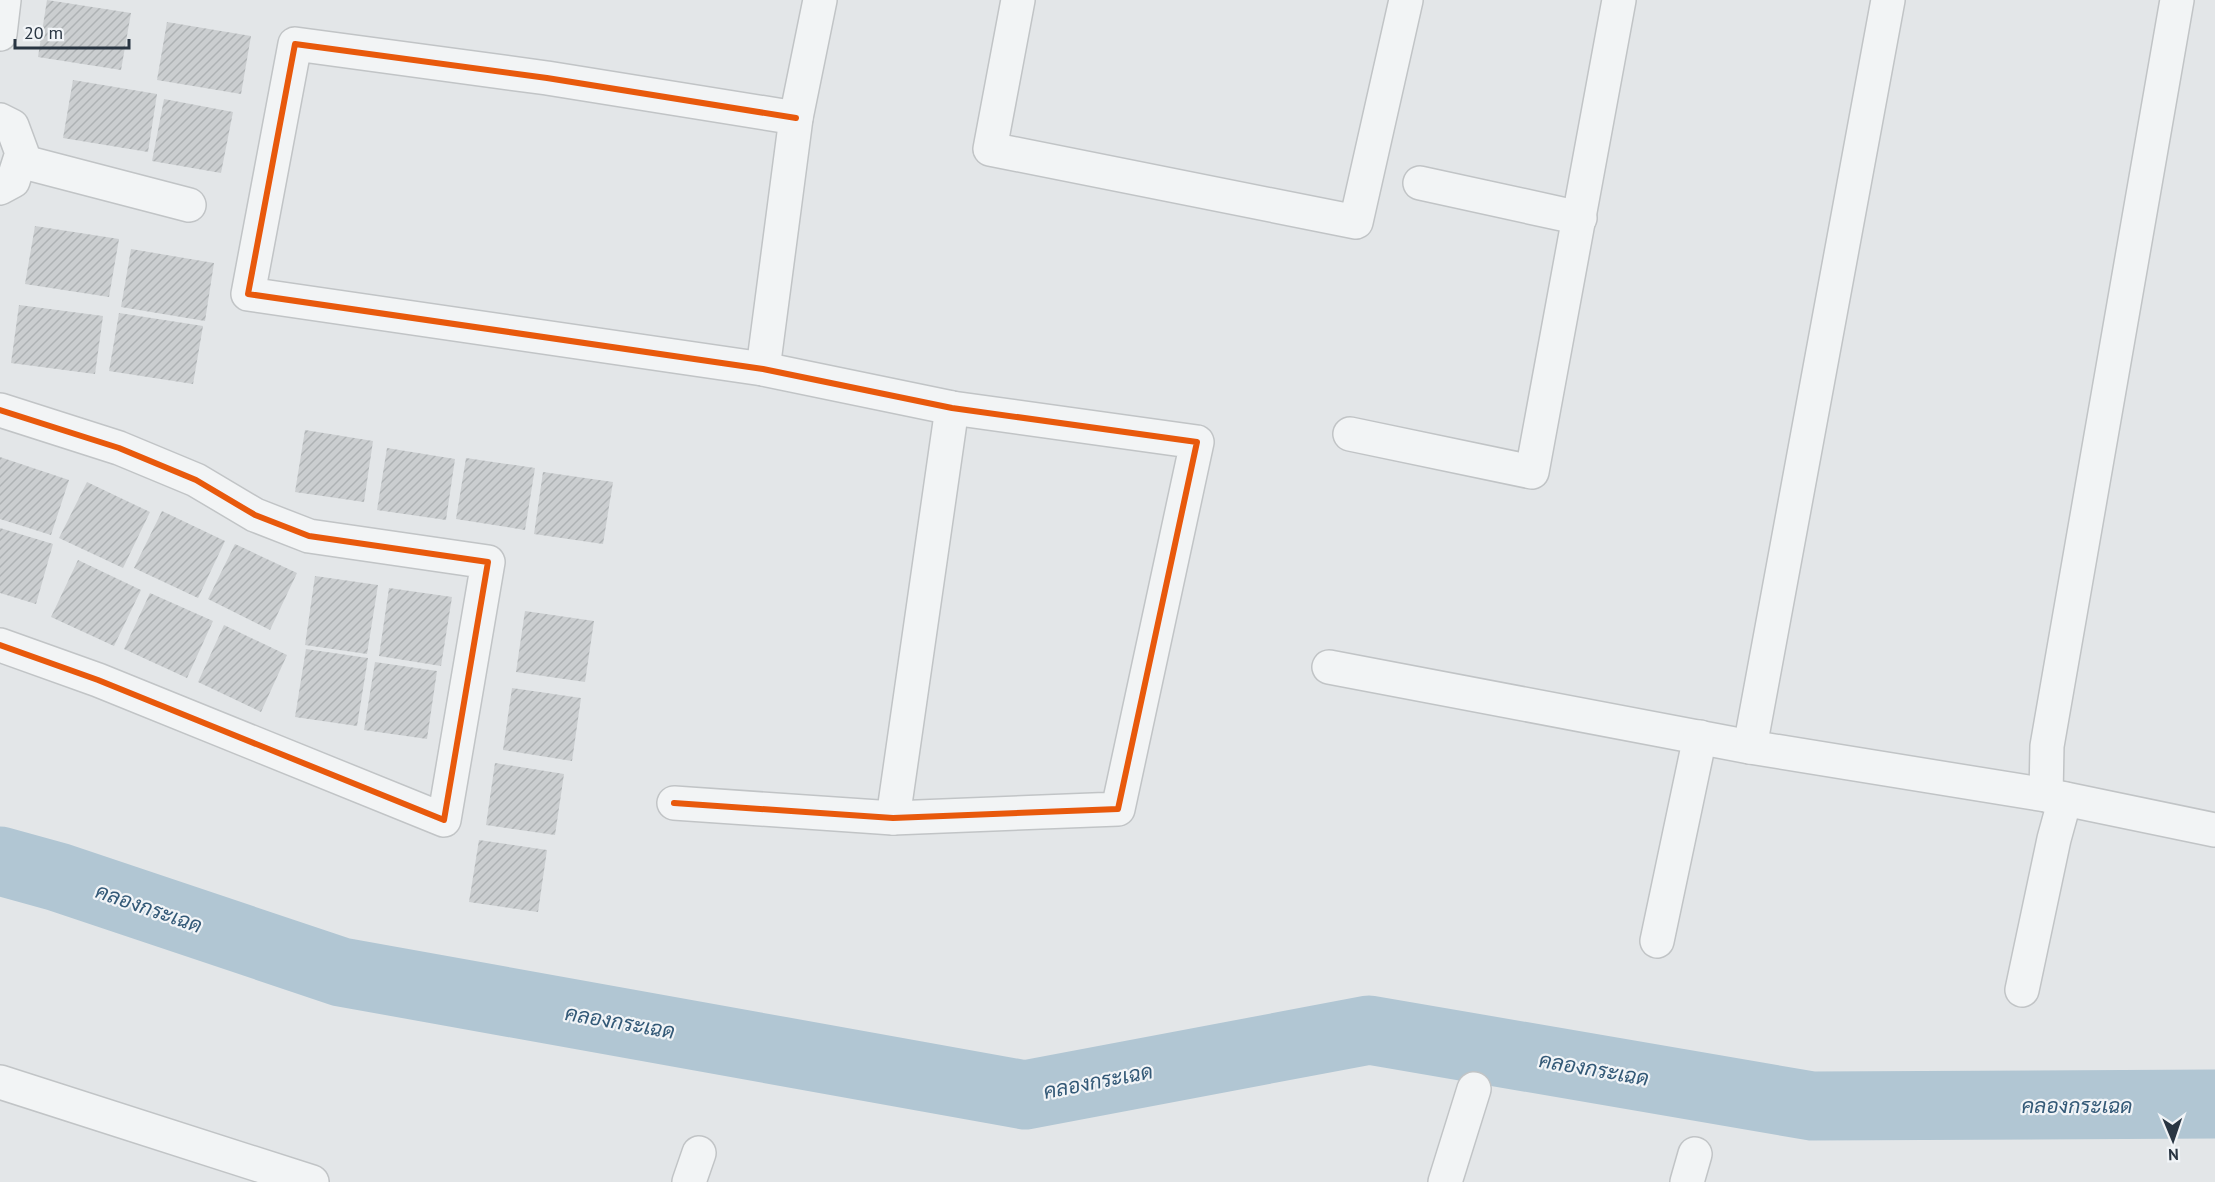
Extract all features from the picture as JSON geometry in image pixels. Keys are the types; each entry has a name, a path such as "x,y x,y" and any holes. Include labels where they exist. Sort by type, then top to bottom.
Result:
{"street":[{"path":"0,34 4,0"},
{"path":"763,369 796,118 820,0"},
{"path":"1018,0 990,149 1356,222 1406,0"},
{"path":"1350,434 1532,472 1619,0"},
{"path":"1750,747 1888,0"},
{"path":"2022,990 2054,839 2056,797 2047,746 2177,0"},
{"path":"674,803 893,818 1118,809 1197,442 952,408 763,369 248,294 295,44 547,78 796,118"},
{"path":"0,120 12,126 22,153 13,181 0,188"},
{"path":"20,161 189,205"},
{"path":"1420,183 1580,218"},
{"path":"893,818 952,408"},
{"path":"0,410 119,448 196,480 255,515 309,536 488,562 444,820 98,680 0,645"},
{"path":"1329,667 1750,747 2056,797 2215,830"},
{"path":"1657,941 1700,737"},
{"path":"0,1082 257,1174 312,1182"},
{"path":"1445,1182 1474,1089"}],"building":[{"path":"47,0 131,13 121,70 38,57"},
{"path":"167,22 251,36 241,94 157,80"},
{"path":"73,80 157,94 148,152 63,138"},
{"path":"164,99 233,112 221,173 152,161"},
{"path":"35,226 119,239 109,297 25,284"},
{"path":"131,249 214,263 205,321 121,307"},
{"path":"19,305 103,316 95,374 11,363"},
{"path":"119,313 203,326 193,384 109,371"},
{"path":"305,430 373,441 364,502 295,492"},
{"path":"387,448 455,459 446,520 377,510"},
{"path":"0,457 69,480 51,535 0,519"},
{"path":"466,458 535,468 525,530 456,519"},
{"path":"543,472 613,482 603,544 534,534"},
{"path":"87,482 150,512 123,568 59,538"},
{"path":"162,511 225,541 198,598 134,568"},
{"path":"0,528 53,544 36,604 0,593"},
{"path":"235,544 297,573 270,630 208,599"},
{"path":"78,560 141,590 114,646 51,617"},
{"path":"315,576 378,585 367,654 305,645"},
{"path":"389,588 452,597 441,666 379,656"},
{"path":"150,593 213,621 187,678 124,649"},
{"path":"525,611 594,621 585,682 516,672"},
{"path":"224,625 287,655 261,712 198,682"},
{"path":"306,649 368,658 357,726 295,717"},
{"path":"375,662 437,671 427,739 364,730"},
{"path":"512,688 581,698 572,761 503,750"},
{"path":"495,763 564,774 555,835 486,825"},
{"path":"479,840 547,850 538,912 469,902"}],"waterway":[{"name":"คลองกระเฉด","path":"0,861 58,877 341,972 1025,1095 1369,1030 1812,1106 2215,1104"}],"cycle path":[{"path":"674,803 893,818 1118,809 1197,442 952,408 763,369 248,294 295,44 547,78 796,118"},
{"path":"0,410 119,448 196,480 255,515 309,536 488,562 444,820 98,680 0,645"}]}
